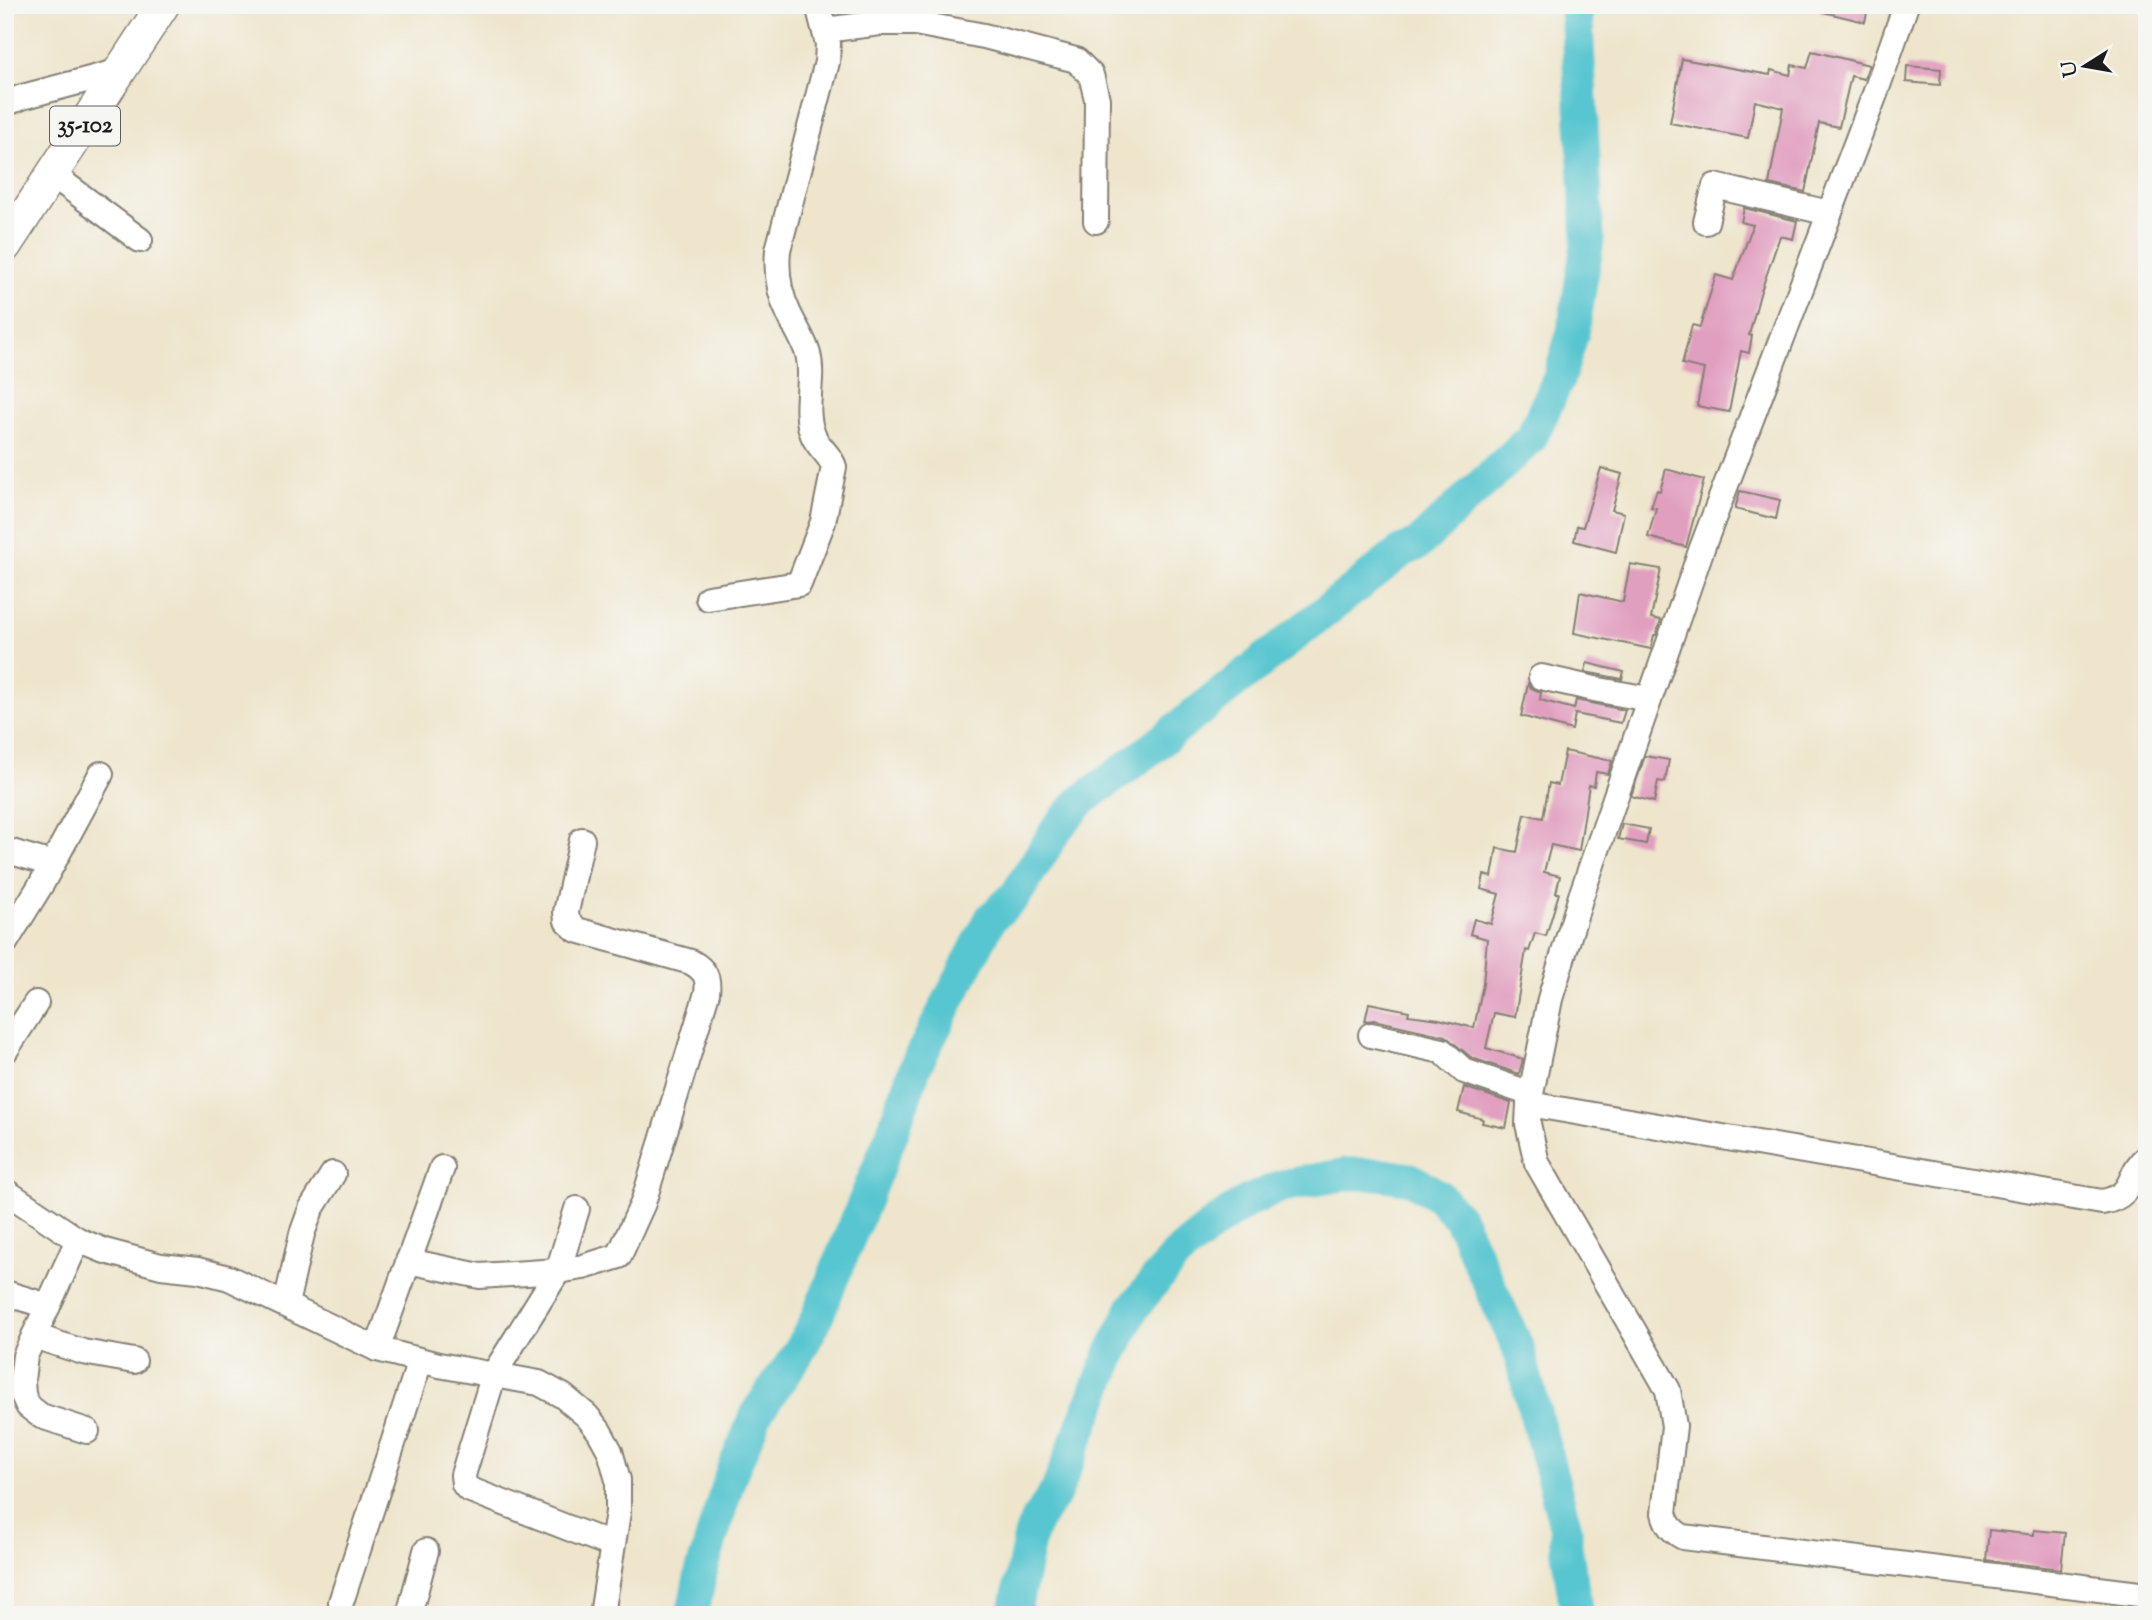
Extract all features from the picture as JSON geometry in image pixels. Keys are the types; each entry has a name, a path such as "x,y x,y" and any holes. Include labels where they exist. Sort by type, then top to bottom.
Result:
{"main road":[{"name":"35-102","path":"5,246 163,5"}],"street":[{"path":"708,598 799,584 823,522 833,462 820,448 813,434 809,416 808,355 787,310 776,269 778,250 827,62 828,44 818,5"},
{"path":"1906,5 1875,94 1702,548 1585,884 1550,999 1530,1099 1528,1124 1537,1163 1668,1390 1674,1426 1664,1513 1673,1532 1683,1537 2147,1595"},
{"path":"825,30 880,23 915,23 984,36 1076,60 1091,75 1097,99 1096,221"},
{"path":"5,104 120,71"},
{"path":"53,175 140,240"},
{"path":"1706,222 1715,186 1829,214"},
{"path":"1541,677 1649,699"},
{"path":"5,943 101,774"},
{"path":"408,1261 480,1276 583,1267 614,1259 623,1251 643,1203 707,993 708,982 702,969 691,962 570,926 566,912 582,840"},
{"path":"5,850 52,863"},
{"path":"5,1051 36,1003"},
{"path":"1371,1035 1442,1051 1464,1071 1530,1099 2102,1202 2120,1196 2130,1187 2142,1161 2147,1157"},
{"path":"377,1349 442,1168"},
{"path":"285,1304 311,1209 333,1174"},
{"path":"5,1191 78,1240 106,1251 229,1278 377,1349 420,1361 539,1384 563,1396 599,1431 610,1451 618,1480 618,1512 602,1615"},
{"path":"577,1209 558,1271 494,1374 463,1475 468,1489 612,1545"},
{"path":"78,1240 25,1356 22,1380 23,1395 28,1406 41,1416 87,1431"},
{"path":"5,1293 48,1306"},
{"path":"34,1336 83,1352 134,1361"},
{"path":"341,1602 420,1361"},
{"path":"409,1615 426,1551"}],"building":[{"path":"1819,5 1855,5 1868,8 1865,22 1819,11"},
{"path":"1812,51 1869,65 1864,79 1851,76 1839,127 1819,123 1805,192 1769,184 1783,108 1755,101 1748,138 1670,123 1682,59 1770,75 1771,70 1790,75 1792,65 1807,68"},
{"path":"1907,66 1941,69 1940,85 1906,82"},
{"path":"1744,208 1797,221 1793,239 1780,236 1749,335 1752,336 1749,353 1741,351 1729,412 1697,406 1704,369 1682,364 1692,325 1700,327 1716,275 1733,280 1753,225 1741,222"},
{"path":"1601,468 1622,474 1612,510 1624,513 1616,552 1574,541 1577,526 1583,527"},
{"path":"1666,469 1704,480 1686,547 1648,537 1656,508 1651,507 1657,490 1660,491"},
{"path":"1740,491 1780,500 1776,519 1735,509"},
{"path":"1630,564 1661,569 1651,618 1661,620 1651,649 1574,633 1580,592 1623,602"},
{"path":"1587,663 1624,672 1622,679 1585,672"},
{"path":"1528,684 1541,692 1540,700 1574,709 1576,700 1625,710 1621,723 1575,714 1572,730 1521,716"},
{"path":"1565,751 1612,761 1608,774 1596,772 1594,786 1589,785 1579,851 1551,845 1544,872 1560,876 1556,893 1559,893 1546,936 1535,933 1529,951 1526,950 1515,1017 1494,1013 1486,1048 1523,1059 1519,1074 1472,1058 1445,1036 1374,1020 1365,1021 1369,1003 1409,1011 1408,1015 1474,1028 1483,984 1487,939 1470,934 1474,919 1491,924 1499,894 1481,889 1484,875 1492,877 1497,848 1517,852 1525,814 1543,818 1549,783 1558,785"},
{"path":"1645,756 1669,760 1665,782 1658,781 1654,802 1631,796"},
{"path":"1622,824 1649,829 1646,844 1618,839"},
{"path":"1464,1087 1511,1103 1506,1128 1482,1123 1483,1119 1458,1112"},
{"path":"1989,1530 2034,1535 2034,1530 2065,1533 2061,1569 1986,1560"}],"waterway":[{"path":"692,1615 701,1573 731,1474 758,1411 797,1355 814,1324 891,1136 916,1065 991,918 1015,896 1058,827 1081,801 1402,551 1417,545 1531,438 1559,378 1573,332 1588,239 1576,5"},
{"path":"1014,1615 1030,1536 1037,1519 1056,1492 1110,1356 1133,1308 1176,1255 1219,1220 1248,1201 1282,1186 1347,1174 1378,1174 1411,1179 1439,1196 1459,1218 1518,1348 1566,1529 1566,1546 1577,1615"}]}
